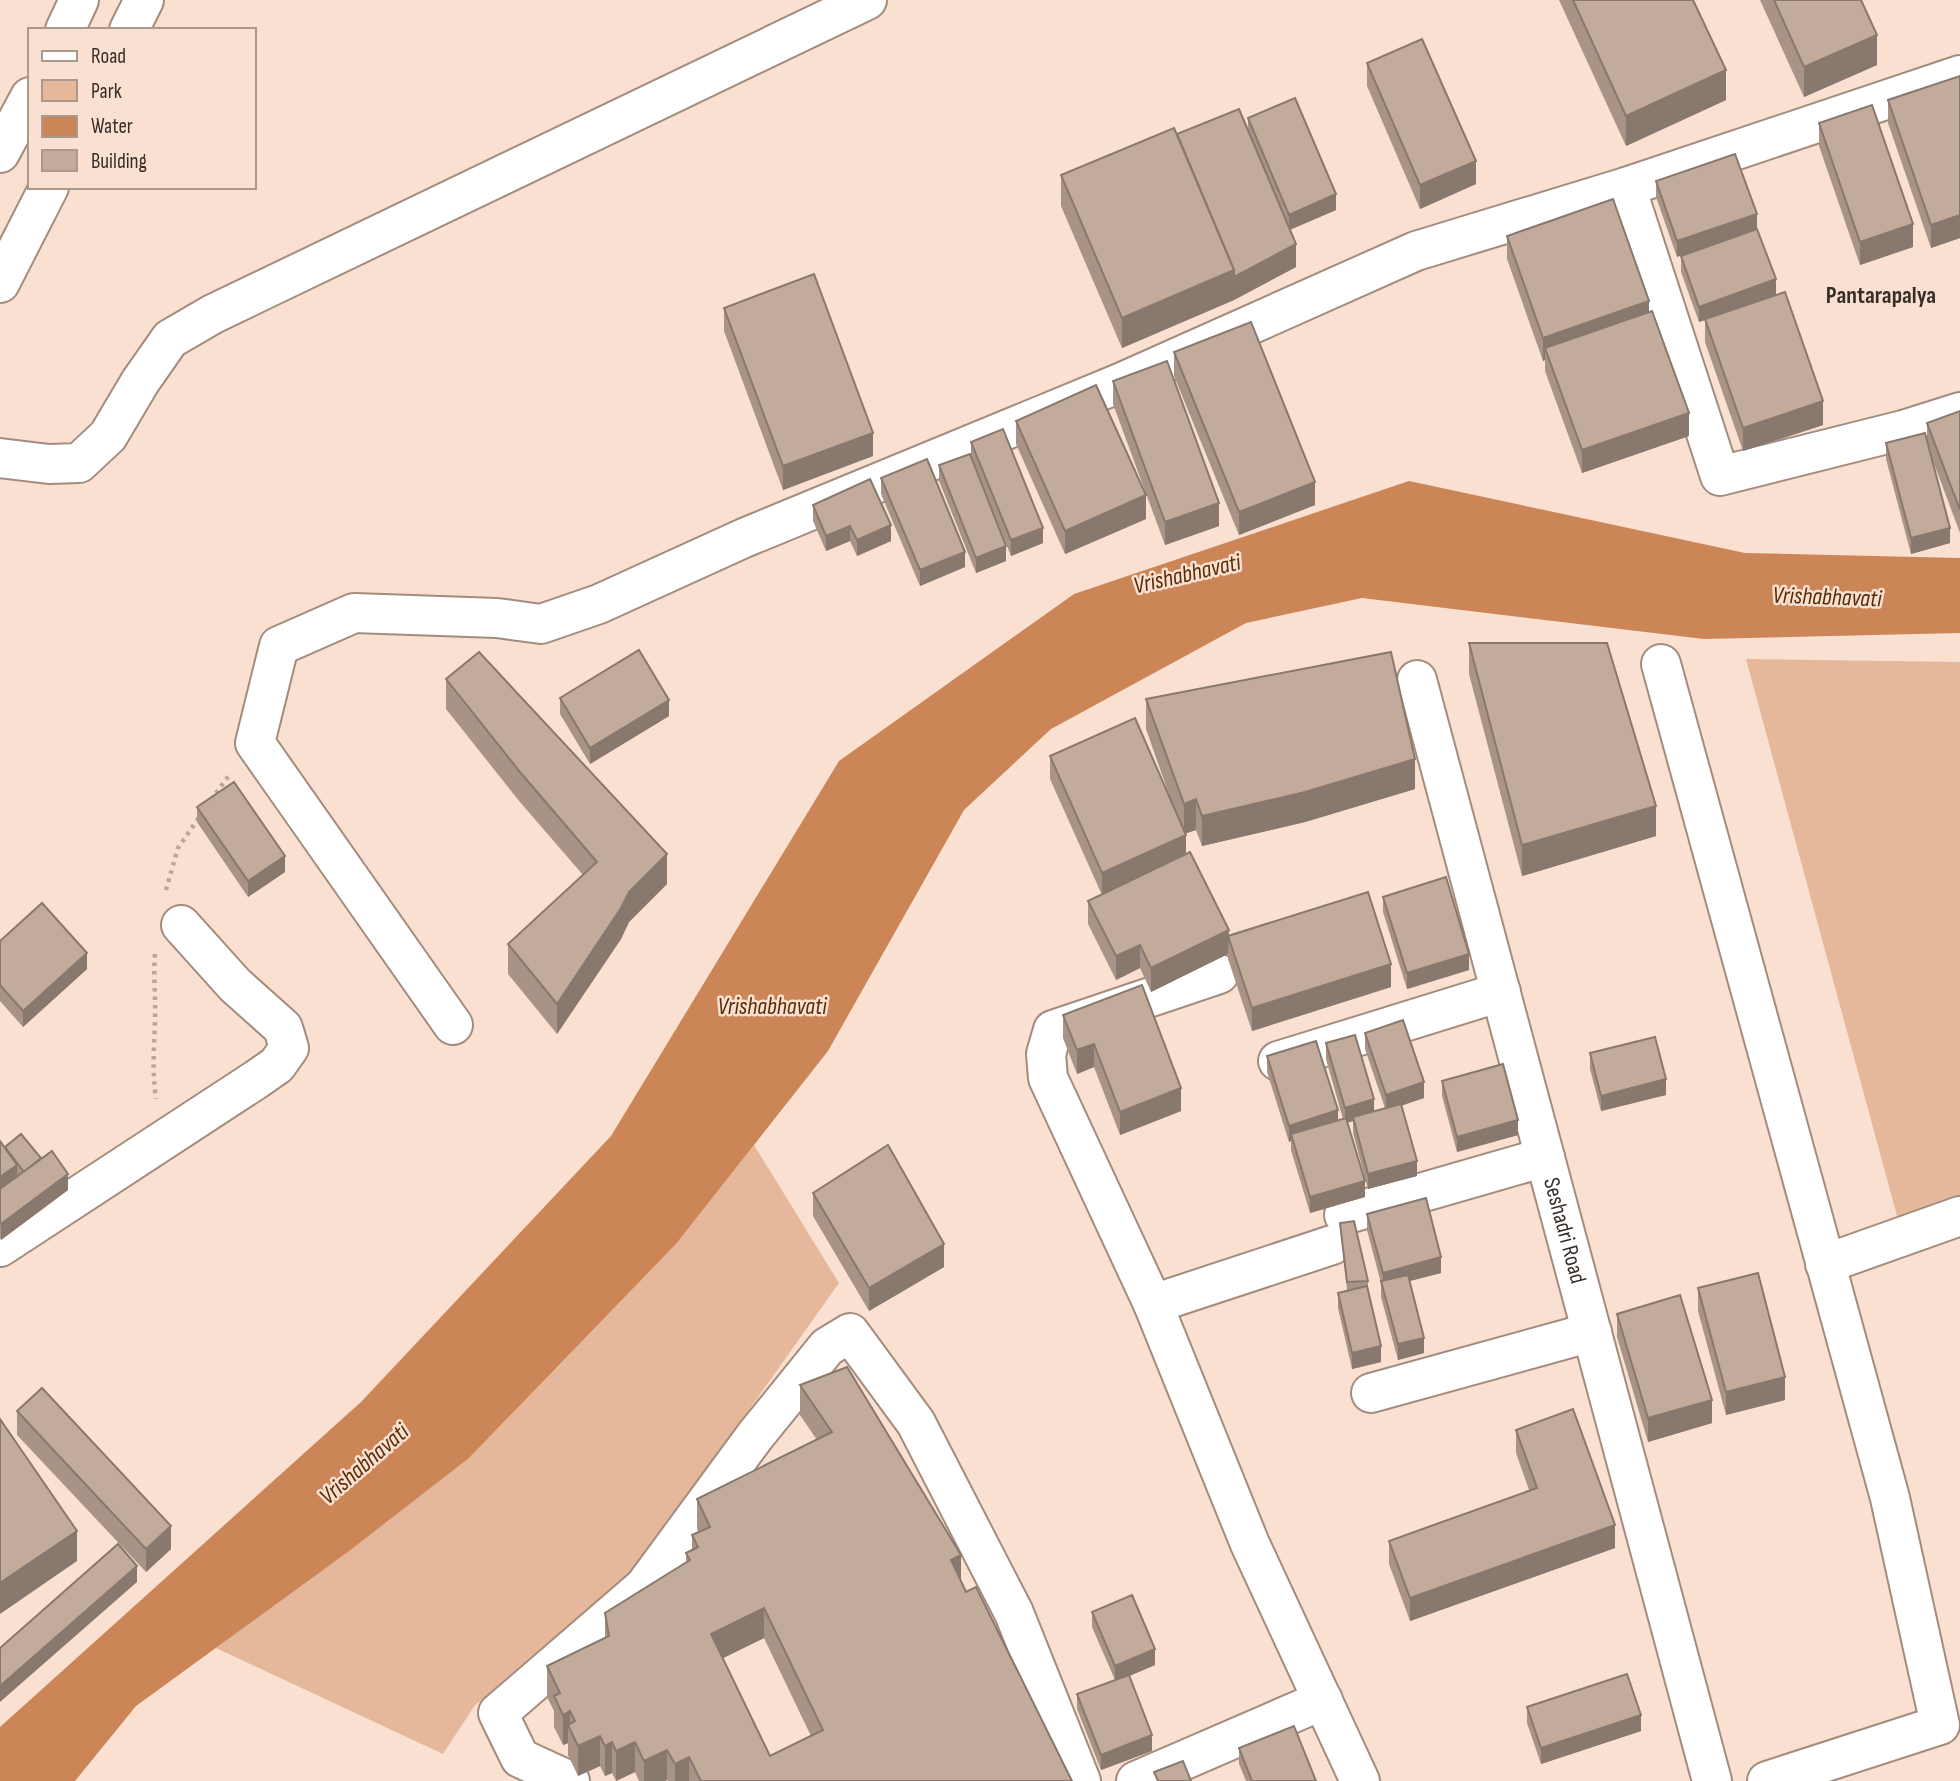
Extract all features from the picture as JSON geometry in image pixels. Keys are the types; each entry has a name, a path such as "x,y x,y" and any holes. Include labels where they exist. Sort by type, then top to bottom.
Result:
{"main road":[{"path":"66,28 79,0"},
{"path":"130,28 144,0"},
{"path":"0,458 49,464 79,463 108,436 170,339 213,314 867,0"},
{"path":"453,1025 255,743 279,646 354,613 497,618 541,624 599,604 744,538 1120,383 1416,251 1626,187 1960,75"},
{"path":"0,153 28,101"},
{"path":"1626,187 1720,477 1903,430 1960,412"},
{"path":"2,275 48,189"},
{"path":"1661,664 1950,1722 1780,1779"},
{"name":"Seshadri Road","path":"1417,680 1712,1781"},
{"path":"0,1247 257,1079 276,1065 289,1048 283,1028 235,985 181,925"},
{"path":"1219,974 1053,1030 1046,1054 1048,1078 1153,1304 1250,1544 1360,1781"},
{"path":"1279,1061 1501,992"},
{"path":"1153,1304 1338,1230 1545,1157"},
{"path":"1825,1265 1960,1216"},
{"path":"1371,1393 1592,1332"},
{"path":"570,1781 520,1758 498,1713 644,1587 755,1436 827,1347 850,1333 916,1423 1014,1613 1081,1781"},
{"path":"1136,1781 1323,1700"}],"green space":[{"path":"1746,659 1960,662 1960,1201 1900,1227"},
{"path":"754,1145 839,1283 619,1593 475,1705 443,1754 216,1648 469,1458 676,1244"}],"water":[{"name":"Vrishabhavati","path":"1409,481 1745,553 1960,558 1960,633 1704,639 1362,598 1246,623 1051,729 964,810 828,1051 676,1244 469,1458 349,1551 136,1706 75,1781 0,1781 0,1727 361,1402 611,1136 839,761 1074,594"}],"building":[{"path":"1573,0 1693,0 1726,70 1626,116"},
{"path":"1774,0 1861,0 1877,35 1804,67"},
{"path":"1422,39 1476,161 1420,185 1367,63"},
{"path":"1960,76 1960,215 1931,225 1888,100"},
{"path":"1295,98 1336,194 1289,215 1248,118"},
{"path":"1872,105 1913,224 1860,242 1819,123"},
{"path":"1239,109 1296,244 1234,277 1234,270 1177,134"},
{"path":"1174,128 1234,270 1122,318 1061,175"},
{"path":"1735,154 1757,214 1677,241 1656,181"},
{"path":"1613,199 1649,301 1543,338 1507,236"},
{"path":"1757,229 1776,279 1699,307 1681,256"},
{"path":"814,274 873,433 783,466 724,308"},
{"path":"1785,292 1823,401 1743,428 1705,319"},
{"path":"1652,311 1689,413 1582,450 1545,348"},
{"path":"1251,322 1315,482 1239,512 1174,352"},
{"path":"1167,361 1219,503 1165,522 1113,381"},
{"path":"1096,385 1146,495 1065,531 1016,421"},
{"path":"1960,411 1960,510 1927,423"},
{"path":"1003,429 1043,528 1011,540 971,442"},
{"path":"1925,433 1950,528 1911,538 1886,443"},
{"path":"970,454 1006,546 976,558 939,465"},
{"path":"927,459 965,552 920,570 881,478"},
{"path":"870,479 891,525 857,540 850,526 826,536 813,505"},
{"path":"1469,643 1607,643 1656,806 1522,845"},
{"path":"639,650 669,700 590,748 560,698"},
{"path":"479,652 667,854 629,892 557,1004 508,944 597,862 520,772 446,679"},
{"path":"1391,652 1415,759 1305,792 1202,816 1196,799 1184,804 1146,699"},
{"path":"1135,718 1186,835 1102,873 1050,756"},
{"path":"234,782 285,856 248,881 197,807"},
{"path":"1190,852 1229,930 1151,968 1140,945 1116,956 1088,901"},
{"path":"1446,877 1469,954 1407,973 1383,897"},
{"path":"1368,892 1391,964 1252,1008 1228,936"},
{"path":"42,903 87,953 23,1011 0,985 0,941"},
{"path":"1142,985 1181,1088 1120,1112 1094,1044 1077,1050 1063,1015"},
{"path":"1403,1020 1424,1082 1386,1095 1365,1033"},
{"path":"1355,1035 1374,1099 1345,1108 1326,1043"},
{"path":"1655,1037 1666,1079 1601,1096 1590,1053"},
{"path":"1316,1041 1338,1110 1289,1126 1267,1056"},
{"path":"1503,1064 1518,1120 1457,1137 1442,1081"},
{"path":"1401,1104 1417,1161 1368,1174 1353,1117"},
{"path":"1346,1118 1365,1181 1310,1197 1291,1134"},
{"path":"21,1134 41,1158 24,1172 5,1147"},
{"path":"0,1141 17,1165 0,1177"},
{"path":"888,1145 944,1244 869,1288 813,1193"},
{"path":"52,1151 68,1174 1,1224 0,1189"},
{"path":"1426,1198 1441,1257 1383,1273 1367,1214"},
{"path":"1354,1221 1368,1281 1347,1282 1340,1223"},
{"path":"1758,1273 1785,1377 1726,1392 1698,1288"},
{"path":"1408,1275 1424,1338 1398,1344 1381,1281"},
{"path":"1367,1286 1381,1346 1352,1353 1338,1293"},
{"path":"1680,1295 1712,1400 1648,1418 1617,1314"},
{"path":"847,1367 961,1555 951,1560 966,1592 976,1587 1072,1781 701,1781 689,1757 675,1764 667,1750 644,1761 635,1742 616,1751 612,1742 605,1746 600,1736 578,1746 568,1725 575,1721 570,1711 563,1715 554,1696 560,1693 547,1666 609,1636 605,1613 690,1560 686,1553 698,1547 692,1535 710,1527 697,1499 832,1432 800,1385","holes":["764,1608 823,1730 770,1756 711,1634"]},
{"path":"42,1388 171,1526 146,1549 17,1411"},
{"path":"1573,1409 1615,1525 1410,1598 1389,1541 1537,1488 1516,1430"},
{"path":"0,1419 77,1531 0,1583"},
{"path":"118,1544 137,1566 0,1686 0,1648"},
{"path":"1132,1595 1155,1649 1115,1666 1092,1612"},
{"path":"1627,1674 1641,1715 1541,1748 1527,1707"},
{"path":"1129,1675 1152,1735 1101,1755 1077,1694"},
{"path":"1294,1726 1316,1781 1252,1781 1239,1748"},
{"path":"1183,1761 1191,1781 1158,1781 1154,1772"}],"district":[{"name":"Pantarapalya","path":"1881,295"}]}
